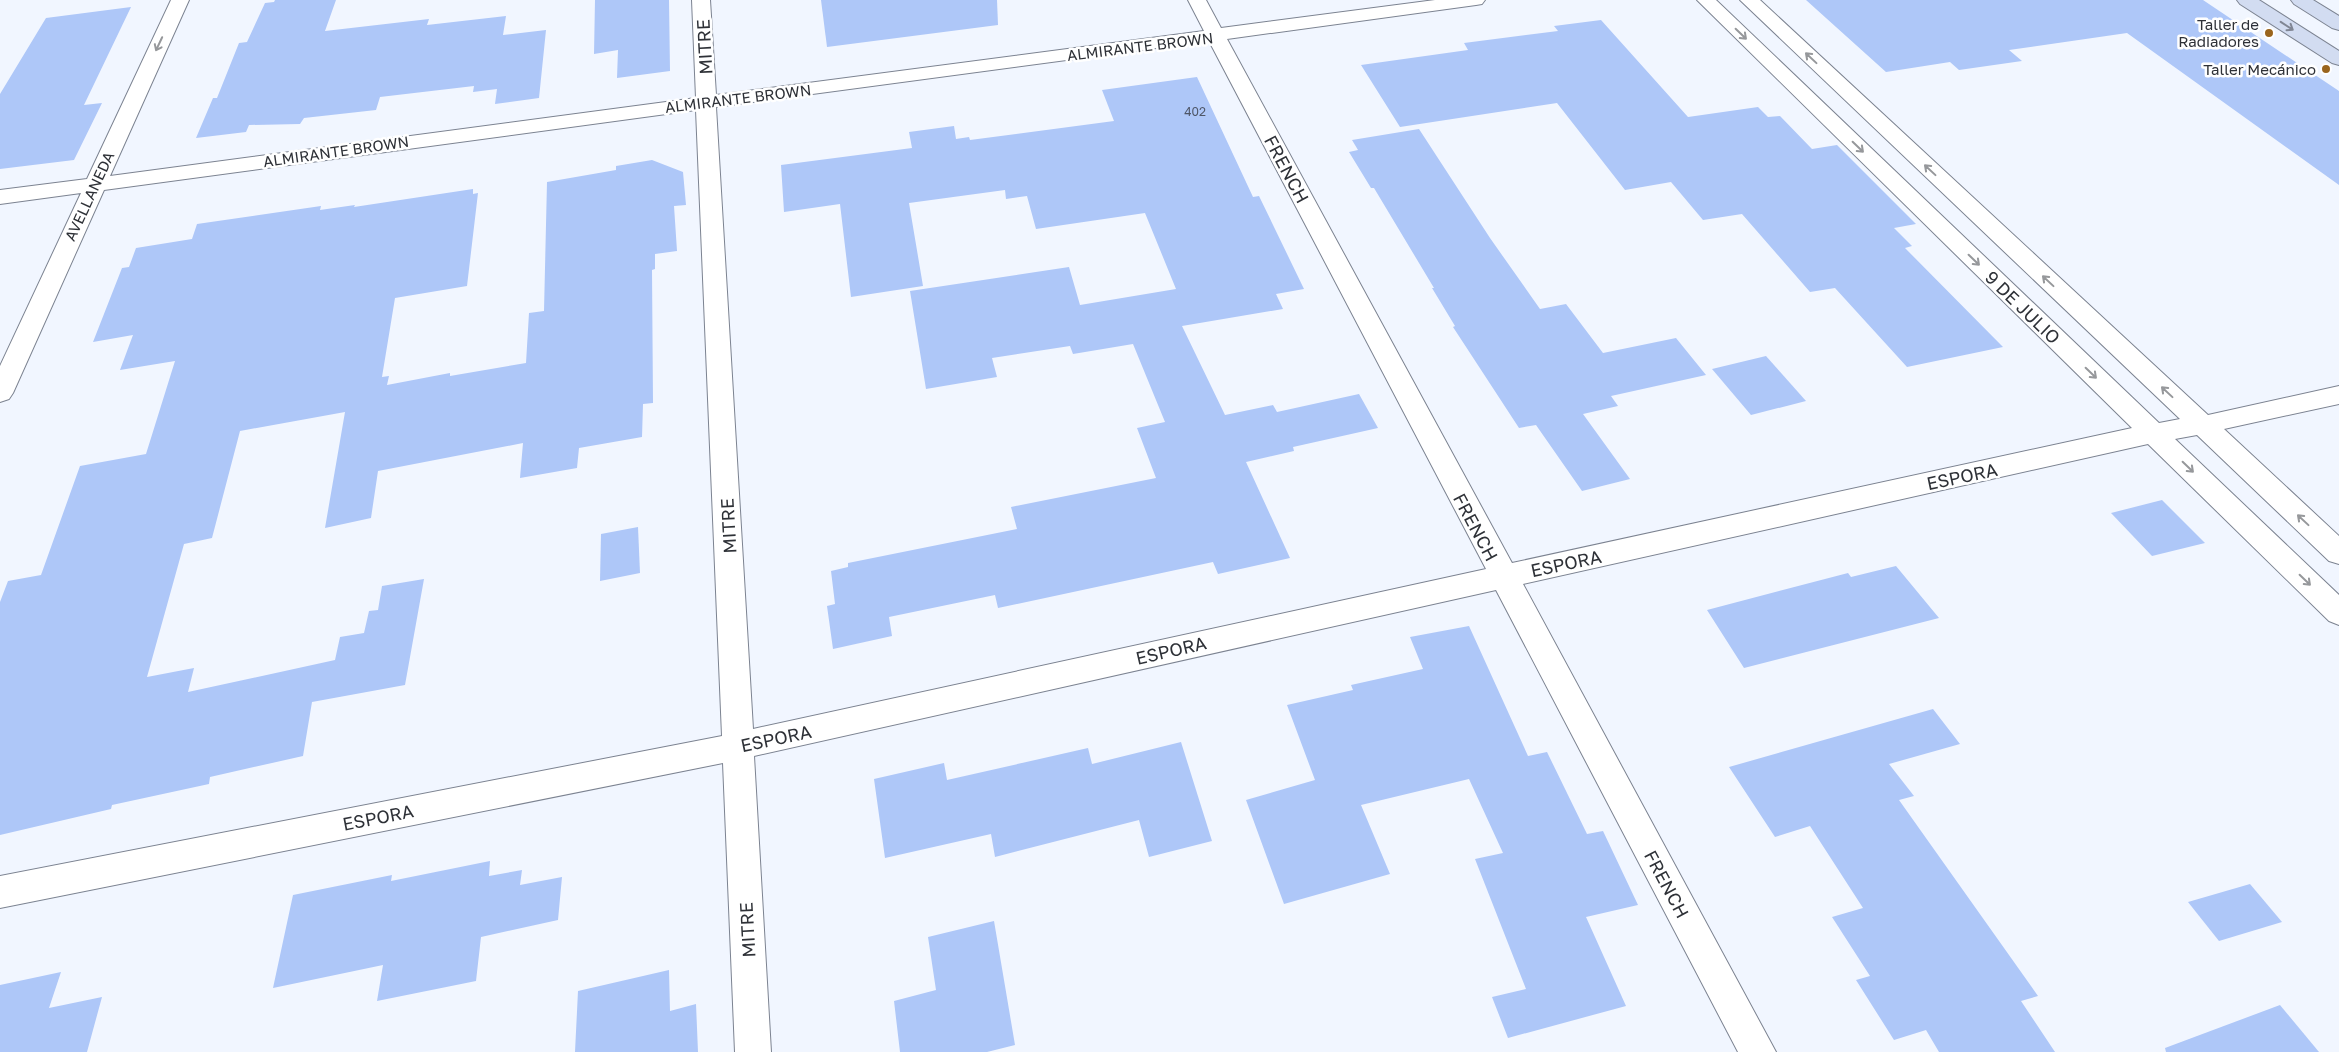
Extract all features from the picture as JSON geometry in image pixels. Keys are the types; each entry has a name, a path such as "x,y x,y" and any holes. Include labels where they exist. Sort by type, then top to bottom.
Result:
{"main road":[{"path":"2246,0 2339,59"},
{"path":"2300,0 2339,24"}],"street":[{"name":"AVELLANEDA","path":"0,393 180,0"},
{"name":"MITRE","path":"701,0 753,1052"},
{"name":"FRENCH","path":"1197,0 1758,1052"},
{"name":"ALMIRANTE BROWN","path":"0,197 1476,0"},
{"name":"9 DE JULIO","path":"1706,0 2339,613"},
{"name":"9 DE JULIO","path":"1749,0 2339,553"},
{"name":"ESPORA","path":"0,892 739,746 2153,433 2202,426 2339,395"}],"building":[{"path":"275,0 336,0 325,31 429,19 427,25 506,16 503,35 546,30 539,98 495,104 497,89 473,92 474,86 380,97 376,110 304,118 300,124 249,125 246,132 196,138 213,98 217,98 239,43 247,42 265,3 274,2"},
{"path":"595,0 669,0 670,71 617,78 618,50 594,54"},
{"path":"821,0 997,0 998,25 827,47"},
{"path":"1806,0 2203,0 2339,91 2339,185 2127,33 2009,50 2022,61 1959,70 1950,62 1886,72"},
{"path":"131,7 84,105 102,103 74,160 0,169 0,94 46,18"},
{"path":"1601,20 1688,117 1758,107 1768,117 1780,116 1812,149 1837,145 1916,224 1894,228 1912,246 1905,248 2003,347 1907,367 1835,288 1810,292 1742,214 1703,220 1671,182 1625,190 1557,103 1400,127 1361,65 1468,50 1464,43 1558,31 1554,26"},
{"path":"1197,77 1253,197 1259,196 1304,289 1276,294 1283,309 1182,326 1225,415 1273,405 1277,412 1359,394 1378,428 1293,447 1294,451 1246,462 1290,558 1218,574 1213,562 998,608 995,595 889,617 892,636 833,649 827,606 835,604 831,571 848,567 848,563 1017,529 1011,507 1156,478 1137,428 1165,422 1133,344 1073,354 1070,346 992,358 997,377 926,389 910,291 1069,267 1080,305 1176,289 1145,213 1036,229 1027,196 1006,199 1005,190 909,203 923,286 851,297 840,204 784,212 781,165 912,148 909,132 954,126 956,139 969,137 970,140 1114,121 1102,90"},
{"path":"1419,129 1490,238 1540,309 1566,304 1603,353 1676,338 1706,375 1611,396 1618,406 1583,414 1630,479 1582,491 1536,425 1519,428 1453,327 1455,326 1432,288 1434,288 1374,188 1371,188 1349,152 1358,150 1352,140"},
{"path":"652,160 683,172 686,205 674,206 677,251 655,254 655,269 652,270 653,403 643,404 642,437 579,448 577,468 520,478 523,443 378,471 371,518 325,528 345,412 240,431 212,538 184,544 147,677 194,668 188,692 335,660 340,637 364,633 369,611 378,610 382,586 424,579 405,685 312,702 303,756 210,777 209,784 112,805 111,809 0,835 0,602 8,581 41,575 80,466 146,454 175,361 120,370 133,335 93,342 122,268 129,267 136,248 192,239 197,224 321,206 320,210 355,205 354,207 473,189 473,194 478,193 467,286 395,298 382,377 389,376 387,385 450,373 450,376 526,363 529,313 544,311 547,182 616,170 616,166"},
{"path":"1766,356 1806,401 1751,415 1712,369"},
{"path":"2162,500 2205,543 2152,556 2111,513"},
{"path":"638,527 640,573 600,581 601,534"},
{"path":"1896,566 1939,618 1744,668 1707,610 1848,573 1851,577"},
{"path":"1469,626 1528,756 1547,752 1587,834 1603,831 1638,905 1586,917 1626,1006 1508,1038 1492,997 1526,989 1475,859 1503,853 1469,779 1361,805 1390,874 1284,904 1246,800 1315,780 1287,705 1353,690 1351,685 1423,669 1410,637"},
{"path":"1933,709 1960,744 1889,764 1914,796 1899,800 2038,996 2021,1001 2055,1052 1939,1052 1926,1030 1894,1040 1856,980 1870,976 1832,917 1863,908 1810,826 1775,837 1729,767"},
{"path":"1181,742 1212,841 1149,857 1139,820 995,857 991,834 885,858 874,779 944,763 947,780 1088,748 1092,764"},
{"path":"490,861 489,876 522,870 520,885 562,877 558,920 481,937 476,981 377,1001 383,965 273,988 293,895 392,875 391,881"},
{"path":"2250,884 2282,922 2219,941 2188,902"},
{"path":"994,921 1015,1045 987,1052 900,1052 894,1001 936,990 928,937"},
{"path":"669,970 670,1011 696,1004 698,1052 575,1052 578,991"},
{"path":"61,972 49,1008 102,997 87,1052 0,1052 0,985"},
{"path":"2280,1005 2319,1052 2166,1052 2165,1048"}],"place":[{"name":"Taller de Radiadores","path":"2269,33"},
{"name":"Taller Mecánico","path":"2326,69"}]}
